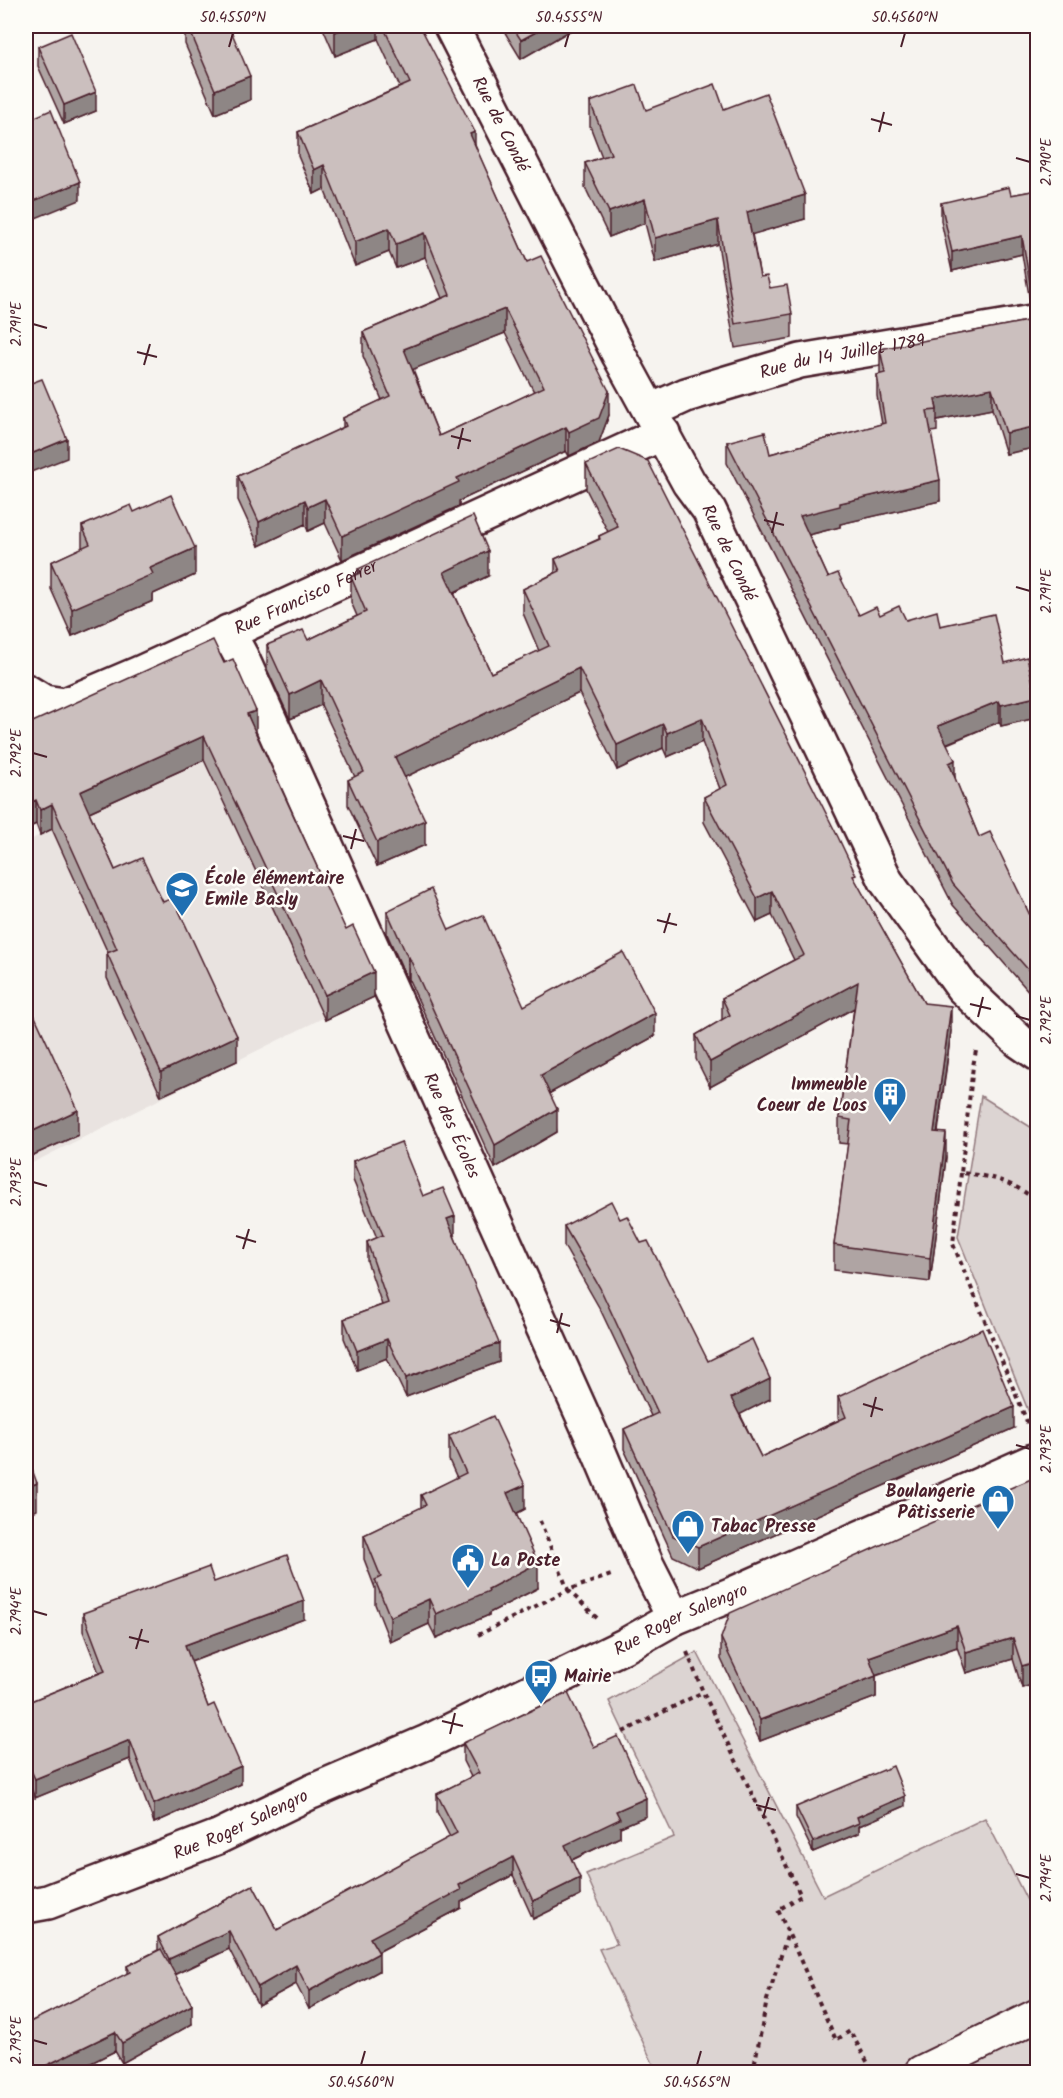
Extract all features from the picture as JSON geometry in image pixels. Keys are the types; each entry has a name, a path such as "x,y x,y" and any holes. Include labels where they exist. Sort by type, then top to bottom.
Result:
{"street":[{"name":"Rue de Condé","path":"451,26 619,355 690,483 709,510 886,881 962,987 1019,1041 1038,1054"},
{"name":"Rue du 14 Juillet 1789","path":"657,422 686,395 800,361 1038,321"},
{"name":"Rue Francisco Ferrer","path":"35,696 65,705 228,632 657,422"},
{"name":"Rue des Écoles","path":"228,632 241,656 596,1445 646,1563 674,1618"},
{"name":"Rue Roger Salengro","path":"26,1906 48,1902 218,1837 311,1792 425,1743 626,1645 674,1618 1038,1459"},
{"path":"921,2073 1038,2015"}],"lane":[{"path":"26,729 37,719 35,696"}],"path":[{"path":"986,1010 973,1066 953,1244 1029,1427"},
{"path":"961,1173 990,1176 1026,1192 1038,1202"},
{"path":"540,1521 568,1590 626,1645"},
{"path":"478,1635 568,1590 646,1563"},
{"path":"674,1618 703,1692 801,1896 778,1910 836,2040 850,2031 873,2073"},
{"path":"623,1732 703,1692"},
{"path":"753,2073 767,2000 788,1932"}],"shaded area":[{"name":"École élémentaire Emile Basly","path":"222,657 373,993 26,1166 26,842 50,830 69,840 132,701"},
{"path":"981,1096 1037,1131 1038,1412 1030,1415 958,1237"},
{"path":"697,1652 823,1896 985,1818 1037,1920 1037,2072 657,2072 599,1949 617,1944 586,1874 674,1837 609,1701"}],"building":[{"path":"188,26 229,26 250,76 215,90"},
{"path":"332,26 351,26 335,32"},
{"path":"383,26 420,26 475,132 470,134 527,262 541,256 609,391 599,418 569,432 566,427 457,478 459,482 342,536 325,499 308,507 305,500 259,522 238,476 346,426 343,418 390,396 363,332 450,295 425,233 396,244 389,228 355,242 324,165 314,170 298,132 410,83","holes":["505,309 544,387 439,436 404,349"]},
{"path":"512,26 547,26 521,40"},
{"path":"71,33 96,92 64,105 38,47"},
{"path":"715,84 724,109 766,93 805,195 747,212 760,277 767,276 770,288 787,285 792,314 735,324 718,220 655,238 645,199 609,212 585,163 611,154 590,102 637,85 646,110"},
{"path":"51,110 80,182 26,204 26,121"},
{"path":"1009,187 1011,195 1038,190 1038,281 1030,283 1022,236 952,252 941,203"},
{"path":"1038,319 1038,426 1006,433 992,388 935,399 937,410 927,411 940,480 840,503 840,506 800,516 828,577 838,573 859,615 876,607 880,615 899,606 906,620 937,611 940,626 994,614 1005,663 1027,657 1036,697 1001,705 999,701 938,726 955,760 949,763 979,837 990,832 1038,932 1038,981 953,884 727,442 765,432 770,454 885,423 877,375 885,373 880,349"},
{"path":"42,379 67,439 26,456 26,385"},
{"path":"619,449 648,461 838,837 856,875 853,876 924,1003 951,1006 934,1132 946,1133 930,1258 834,1245 851,1120 839,1118 858,982 710,1062 696,1035 730,1015 722,998 804,955 772,891 757,898 704,797 727,785 702,718 667,733 663,724 617,745 579,668 395,757 425,820 377,842 348,780 364,772 321,680 290,695 267,645 303,630 308,640 366,612 351,577 360,573 358,569 473,516 488,551 444,572 491,673 549,646 523,589 560,571 555,559 600,539 599,536 618,527 586,464"},
{"path":"171,495 195,548 150,568 153,574 72,609 51,562 90,544 82,526 131,505 134,512"},
{"path":"213,640 224,663 233,659 256,711 247,714 346,930 353,926 374,972 325,995 204,736 80,792 115,870 142,858 163,902 173,898 237,1036 161,1072 107,953 117,949 52,804 40,810 36,800 26,805 26,725"},
{"path":"431,889 449,930 483,915 524,1006 623,952 655,1013 541,1075 557,1109 495,1145 387,911"},
{"path":"26,997 78,1110 31,1132 26,1119"},
{"path":"401,1142 423,1196 443,1188 455,1216 447,1219 499,1343 406,1378 387,1339 357,1351 344,1319 388,1303 367,1242 383,1235 353,1161"},
{"path":"611,1201 620,1219 627,1216 641,1243 648,1241 708,1361 752,1339 770,1379 731,1398 761,1457 846,1417 838,1397 982,1329 1014,1407 698,1547 673,1536 624,1429 658,1413 600,1288 564,1226"},
{"path":"493,1416 525,1485 507,1493 538,1563 488,1589 489,1591 436,1614 429,1599 390,1617 375,1580 381,1577 364,1535 426,1505 421,1495 466,1473 449,1436"},
{"path":"26,1453 37,1483 26,1488"},
{"path":"1031,1479 1038,1501 1038,1661 1022,1666 1013,1638 966,1652 957,1626 869,1657 876,1676 760,1720 721,1638 730,1613"},
{"path":"287,1555 304,1601 185,1645 208,1707 214,1704 241,1766 154,1804 130,1740 35,1779 30,1768 26,1770 26,1703 105,1671 83,1613 209,1567 214,1582"},
{"path":"568,1693 594,1747 618,1736 646,1798 616,1811 620,1819 565,1845 580,1878 533,1901 513,1857 459,1885 461,1890 370,1938 379,1953 309,1991 296,1965 258,1987 229,1931 169,1959 158,1937 253,1885 277,1930 457,1833 437,1794 479,1773 463,1743"},
{"path":"893,1766 905,1796 857,1817 859,1823 813,1842 796,1807"},
{"path":"161,1949 192,2005 122,2043 115,2032 37,2070 26,2045 26,2024 130,1972 127,1966"}],"place":[{"name":"École élémentaire Emile Basly","path":"182,917"},
{"name":"Immeuble Coeur de Loos","path":"890,1123"},
{"name":"Boulangerie Pâtisserie","path":"998,1530"},
{"name":"Tabac Presse","path":"688,1555"},
{"name":"La Poste","path":"468,1589"},
{"name":"Mairie","path":"541,1705"}]}
